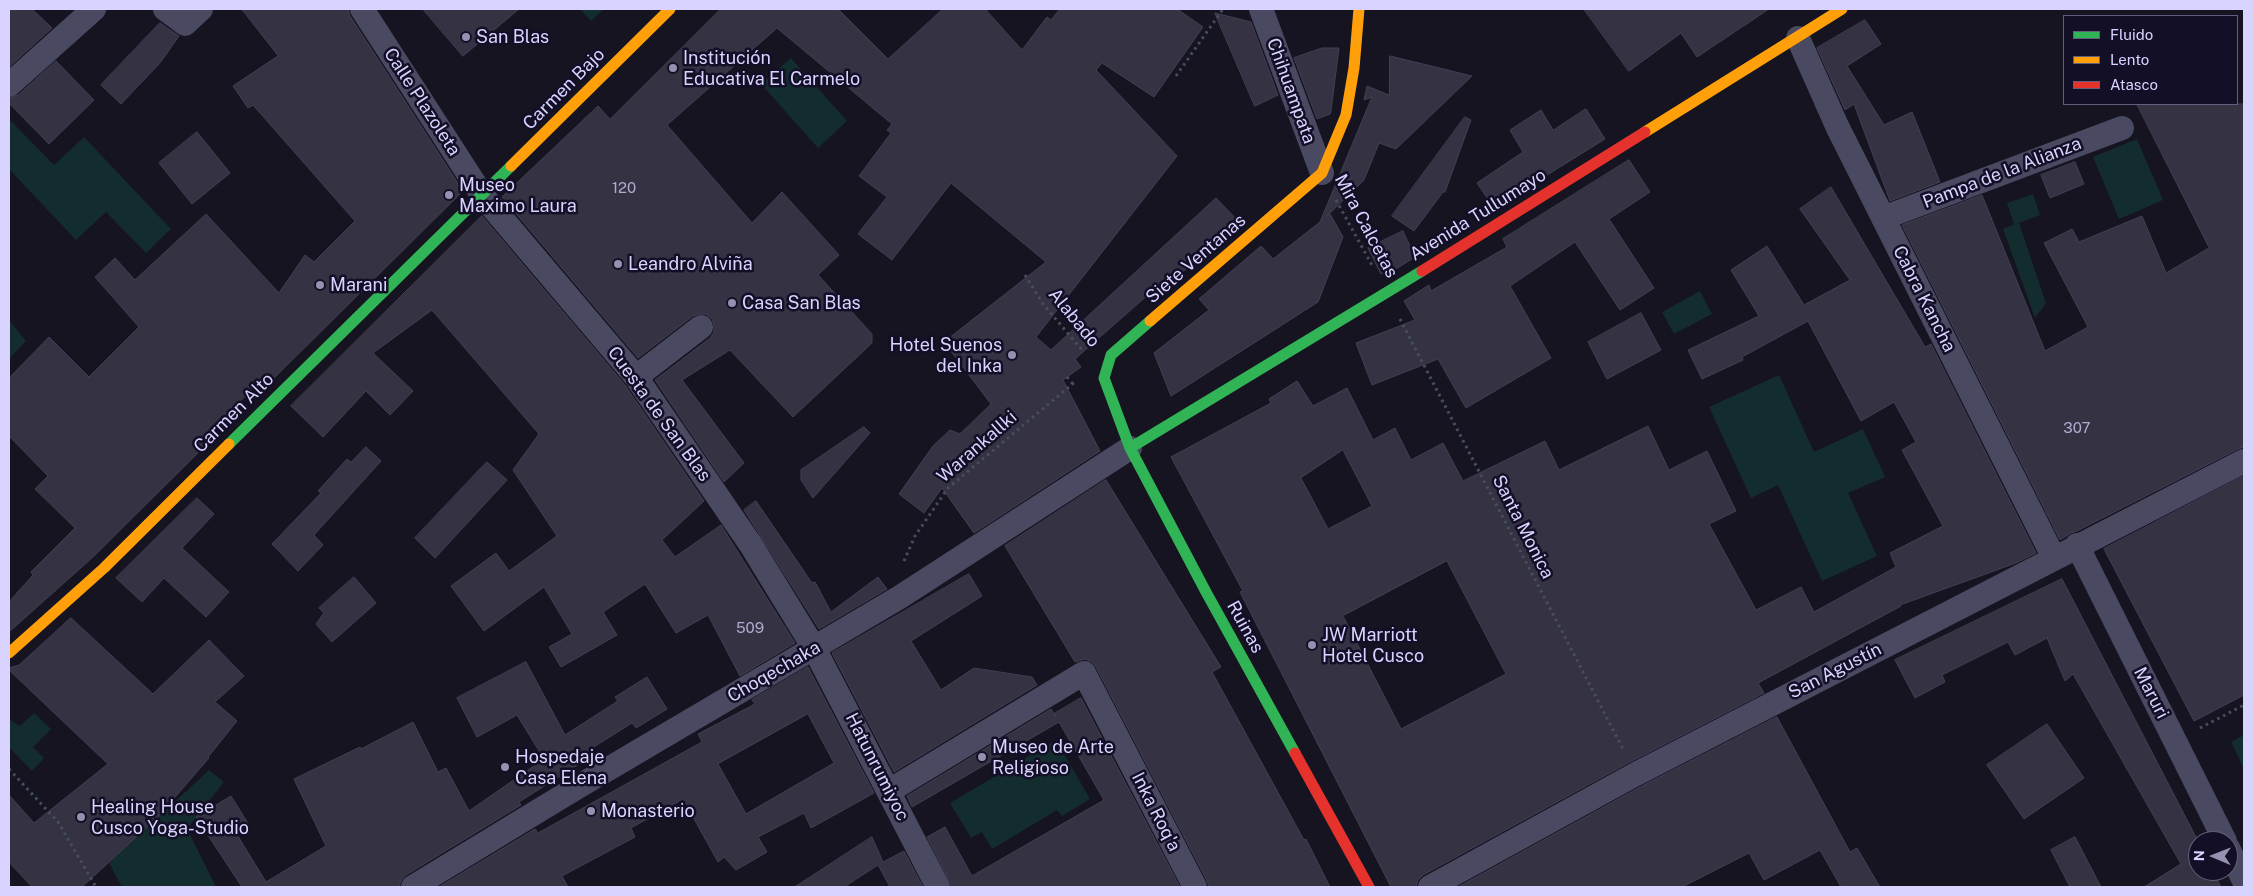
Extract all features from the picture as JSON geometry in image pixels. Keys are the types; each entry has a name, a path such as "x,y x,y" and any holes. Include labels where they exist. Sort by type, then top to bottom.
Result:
{"street":[{"path":"9,85 94,9"},
{"path":"165,9 185,24 201,9"},
{"name":"Calle Plazoleta","path":"362,9 482,195"},
{"name":"Carmen Bajo","path":"482,195 670,9"},
{"name":"Chihuampata","path":"1261,9 1322,173"},
{"path":"1322,173 1346,115 1354,68 1359,9"},
{"name":"Avenida Tullumayo","path":"1130,448 1386,293 1842,9"},
{"name":"Cabra Kancha","path":"1798,38 1837,126 2054,558"},
{"name":"Pampa de la Alianza","path":"1883,218 2122,128"},
{"name":"Siete Ventanas","path":"1104,378 1111,355 1322,173"},
{"name":"Cuesta de San Blas","path":"482,195 636,377 740,530 814,648"},
{"name":"Carmen Alto","path":"9,653 104,568 281,391 482,195"},
{"path":"636,377 701,327"},
{"name":"Ruinas","path":"1104,378 1130,448 1206,592 1370,887"},
{"name":"Choqechaka","path":"413,887 576,788 900,597 1130,448"},
{"name":"San Agustín","path":"1430,887 1636,774 2244,461"},
{"name":"Maruri","path":"2077,546 2219,831"},
{"name":"Hatunrumiyoc","path":"814,648 938,887"},
{"name":"Inka Roq'a","path":"890,792 1084,673 1195,887"},
{"path":"2238,869 2244,881"}],"path":[{"path":"1176,76 1223,9"},
{"name":"Mira Calcetas","path":"1322,173 1386,293"},
{"name":"Alabado","path":"1025,275 1043,304 1104,378"},
{"name":"Santa Monica","path":"1386,293 1636,774"},
{"name":"Warankallki","path":"900,597 900,571 914,536 948,488 1096,367"},
{"path":"1067,377 1073,384"},
{"path":"2175,742 2244,705"},
{"path":"9,769 58,822 96,887"}],"green space":[{"path":"580,9 604,9 591,21"},
{"path":"791,58 847,121 818,148 761,84"},
{"path":"11,121 54,165 84,137 171,229 146,253 106,212 76,240 9,169 9,123"},
{"path":"2137,139 2163,200 2119,219 2093,157"},
{"path":"2033,194 2040,215 2019,223 2046,303 2035,318 2003,229 2014,224 2007,203"},
{"path":"1700,291 1712,314 1674,334 1662,312"},
{"path":"9,320 26,341 9,359"},
{"path":"1779,375 1814,452 1863,429 1885,477 1848,493 1877,556 1822,581 1778,485 1751,498 1709,407"},
{"path":"34,713 51,729 33,747 44,758 32,771 9,747 9,719 20,726"},
{"path":"2244,735 2244,769 2231,742"},
{"path":"1056,740 1090,799 1062,816 1057,810 992,849 982,832 971,838 950,803"},
{"path":"209,770 224,782 187,829 216,887 122,887 109,863"}],"building":[{"path":"9,9 32,9 52,28 9,67"},
{"path":"242,9 348,9 350,16 463,191 268,384 263,378 209,433 214,437 93,557 9,632 9,602 33,575 31,572 75,528 35,489 48,476 9,436 9,378 49,337 89,377 139,327 95,277 115,258 135,280 206,214 279,293 305,255 314,262 355,221 253,105 248,108 233,86 278,56"},
{"name":"San Blas","path":"423,9 519,9 463,56"},
{"path":"721,9 838,9 888,59 943,9 985,9 1022,50 1047,17 1051,20 1060,9 1177,9 1203,27 1154,97 1102,63 1096,70 1177,156 1036,337 1051,350 1216,198 1240,223 1178,276 1174,272 1075,359 1081,367 1063,380 1100,451 974,533 942,488 924,513 899,494 933,446 950,430 960,434 991,404 944,342 1046,262 951,183 892,260 858,234 887,197 859,176 891,133 887,130 892,124 777,28 667,125 752,223 782,192 839,255 818,275 872,334 872,343 793,417 730,350 682,380 744,463 724,482 655,380 710,338 714,332 712,319 706,314 693,316 638,358 502,197 598,106 610,119"},
{"path":"1584,9 1769,9 1697,57 1681,33 1629,71"},
{"path":"1215,13 1251,22 1278,95 1255,106"},
{"path":"1865,20 1881,44 1847,66 1884,125 1912,112 1940,182 1890,201 1854,104 1845,110 1817,48"},
{"path":"160,23 179,36 160,63 121,104 101,85"},
{"path":"1322,48 1339,48 1331,111 1330,114 1317,119 1294,58"},
{"path":"1390,56 1472,76 1396,149 1379,143 1364,180 1327,216 1330,214 1343,237 1318,302 1171,396 1154,353 1209,310 1199,299 1261,246 1273,259 1320,222 1372,97 1364,100 1367,86 1389,95"},
{"path":"56,61 94,100 49,144 9,103 9,98 18,95"},
{"path":"2244,104 2244,447 2060,540 1902,225 1982,195 2045,351 2088,327 2044,243 2072,229 2079,242 2142,216 2166,273 2209,248 2138,105"},
{"path":"1586,109 1605,139 1494,208 1477,183 1523,152 1510,130 1541,110 1553,130"},
{"path":"1465,117 1471,120 1445,192 1443,192 1414,231 1392,216"},
{"path":"197,132 230,173 192,204 159,163"},
{"path":"1629,160 1650,192 1609,219 1654,288 1620,310 1575,242 1510,286 1551,358 1466,408 1438,359 1372,385 1356,343 1415,320 1404,301 1429,285 1431,291 1507,247 1503,239"},
{"path":"2075,162 2084,184 2050,198 2041,175"},
{"path":"1831,187 1925,347 1931,344 2036,553 2016,563 1900,605 1758,683 1764,693 1630,762 1423,875 1418,880 1416,887 1391,887 1240,592 1243,591 1171,457 1271,403 1269,399 1297,381 1313,406 1347,388 1373,440 1395,428 1411,460 1443,443 1463,481 1545,441 1559,470 1648,426 1669,470 1707,451 1736,511 1709,524 1756,610 1801,587 1814,612 1896,567 1890,553 1943,526 1902,450 1916,442 1894,402 1861,421 1808,321 1742,357 1743,360 1702,379 1688,350 1759,316 1731,270 1767,246 1804,305 1850,280 1800,209","holes":["1343,450 1372,506 1328,529 1301,478","1447,561 1506,674 1401,729 1343,616"]},
{"path":"482,216 625,385 704,501 662,540 675,557 721,525 795,643 740,676 708,615 676,633 645,584 603,612 617,635 561,667 549,647 572,634 544,587 484,631 451,586 496,553 509,571 557,536 513,470 539,434 432,310 373,353 413,391 390,415 366,391 323,437 291,406"},
{"path":"1403,231 1415,257 1388,274 1387,271 1381,274 1368,248"},
{"path":"1641,313 1661,350 1607,379 1588,342"},
{"path":"864,427 870,433 813,498 801,480 801,470"},
{"path":"366,447 381,461 314,535 323,545 298,571 272,544 321,493 318,491 347,459 351,462"},
{"path":"487,462 507,480 435,558 415,538"},
{"path":"2244,476 2244,695 2194,721 2104,549"},
{"path":"1106,480 1221,667 1212,672 1304,840 1306,839 1330,887 1209,887 1096,667 1092,662 1085,659 1075,662 1005,546"},
{"path":"197,498 214,514 182,548 229,592 206,617 164,578 142,602 116,578"},
{"path":"756,501 812,583 815,582 831,612 878,577 887,589 819,629 744,510"},
{"path":"969,574 982,596 911,641 941,690 974,668 1032,677 1037,685 894,772 832,653"},
{"path":"354,577 376,603 332,642 316,624 324,613 319,608"},
{"path":"2062,579 2193,831 2188,831 2188,881 2218,881 2221,887 2144,887 2181,864 2073,674 2065,681 2047,638 2015,655 2008,642 1942,675 1945,682 1915,698 1895,660"},
{"path":"71,618 153,694 209,640 244,676 215,702 237,721 209,758 157,818 82,887 32,887 9,862 9,795 34,823 108,764 9,670 9,668 19,665"},
{"path":"526,662 565,735 618,701 615,697 647,677 667,709 636,728 632,723 589,750 592,756 519,802 521,805 406,875 399,887 242,887 196,817 231,796 249,825 236,833 266,882 326,846 294,779 360,747 361,749 413,722 438,772 446,768 469,811 544,759 517,715 477,737 457,698"},
{"path":"808,667 874,793 811,828 804,813 758,837 767,852 736,870 724,857 718,862 683,799 631,828 635,837 562,876 568,887 439,887 535,829 538,833 702,742 698,734 755,704 752,700","holes":["808,714 834,763 746,814 718,764"]},
{"name":"Museo de Arte Religioso","path":"1081,698 1180,887 952,887 927,837 945,827 972,876 1104,800 1059,722 912,807 907,796 1051,709 1054,714"},
{"path":"1777,717 1850,852 1857,848 1880,887 1841,887 1820,850 1764,880 1749,853 1682,887 1458,887 1642,786"},
{"path":"2047,724 2084,778 2024,819 1987,765"},
{"path":"872,837 883,862 904,851 923,887 890,887 878,865 844,887 795,887"},
{"path":"2075,837 2101,887 2070,887 2051,850"}],"traffic: fast":[{"path":"229,444 511,166"},
{"path":"1130,448 1422,271"},
{"path":"1150,321 1111,355 1104,378 1130,448 1206,592 1295,753"}],"traffic: slow":[{"path":"511,166 670,9"},
{"path":"1150,321 1322,173 1346,115 1354,68 1359,9"},
{"path":"1645,132 1842,9"},
{"path":"9,653 104,568 229,444"}],"traffic: jam":[{"path":"1422,271 1645,132"},
{"path":"1295,753 1369,887"}],"place":[{"name":"San Blas","path":"466,37"},
{"name":"Institución Educativa El Carmelo","path":"673,68"},
{"name":"Museo Maximo Laura","path":"449,195"},
{"name":"Leandro Alviña","path":"618,264"},
{"name":"Marani","path":"320,285"},
{"name":"Casa San Blas","path":"732,303"},
{"name":"Hotel Suenos del Inka","path":"1012,355"},
{"name":"JW Marriott Hotel Cusco","path":"1312,645"},
{"name":"Museo de Arte Religioso","path":"982,757"},
{"name":"Hospedaje Casa Elena","path":"505,767"},
{"name":"Monasterio","path":"591,811"},
{"name":"Healing House Cusco Yoga-Studio","path":"81,817"}]}
